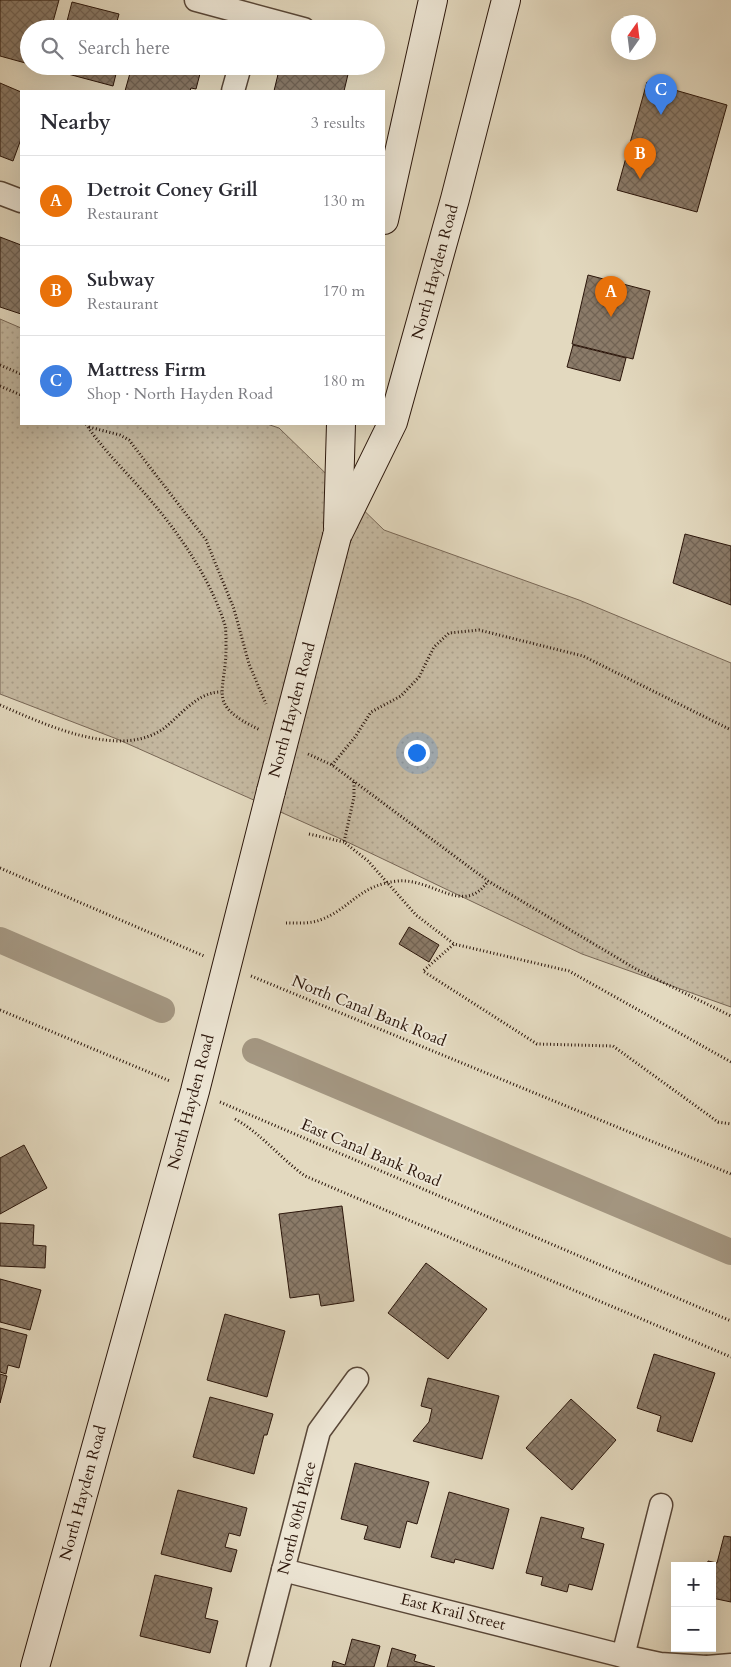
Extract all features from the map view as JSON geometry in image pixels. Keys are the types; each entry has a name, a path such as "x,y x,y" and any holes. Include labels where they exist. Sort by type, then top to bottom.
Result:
{"main road":[{"path":"385,216 433,0"},
{"name":"North Hayden Road","path":"35,1667 195,1091 338,536 393,422 455,199 506,0"},
{"name":"North Hayden Road","path":"338,536 342,425"}],"street":[{"path":"196,0 247,20"},
{"path":"233,90 237,75"},
{"path":"0,193 20,201"},
{"name":"North 80th Place","path":"258,1667 319,1431 357,1379"},
{"path":"623,1656 661,1505"},
{"name":"East Krail Street","path":"283,1570 660,1664 706,1667 731,1665"}],"path":[{"path":"0,365 20,374"},
{"path":"0,386 20,395"},
{"path":"87,425 154,503 207,580 225,627 226,651 221,692 226,708 237,719 262,732"},
{"path":"87,425 94,430 120,435 129,440 206,540 234,609 249,664 267,705"},
{"path":"332,765 355,738 372,712 401,696 419,677 434,647 449,633 478,630 584,656 731,730"},
{"path":"0,704 48,725 88,738 120,740 140,738 165,728 191,705 210,692 221,692"},
{"path":"305,752 332,765 488,882 636,969 731,1016"},
{"path":"344,842 354,798 354,781"},
{"path":"310,834 344,842 368,861 416,915 454,944 569,971 731,1062"},
{"name":"North Canal Bank Road","path":"0,868 226,966 731,1174"},
{"path":"286,923 320,920 334,913 366,889 386,882 416,881 455,897 465,898 481,892 488,882"},
{"path":"454,944 423,971 537,1044 613,1046 718,1122 731,1124"},
{"name":"East Canal Bank Road","path":"0,1010 195,1091 731,1321"},
{"path":"235,1119 254,1130 286,1162 305,1176 731,1357"}],"shaded area":[{"path":"0,319 20,328 20,425 270,425 279,428 384,530 579,600 731,663 731,1007 582,954 341,839 117,739 0,694"}],"building":[{"path":"0,0 59,0 53,20 20,20 20,62 0,56"},
{"path":"72,2 119,14 117,20 67,20"},
{"path":"72,75 116,75 113,86"},
{"path":"129,75 200,75 196,89 125,90"},
{"path":"278,75 348,75 344,90 274,90"},
{"path":"647,82 727,105 697,212 617,190"},
{"path":"0,83 20,92 20,142 13,161 0,156"},
{"path":"0,237 20,245 20,314 0,307"},
{"path":"588,275 650,291 633,359 572,344"},
{"path":"573,345 626,358 620,381 567,367"},
{"path":"685,534 731,546 731,605 673,583"},
{"path":"409,927 439,945 429,962 399,944"},
{"path":"24,1145 47,1188 0,1214 0,1158"},
{"path":"342,1206 354,1301 321,1306 319,1294 290,1298 279,1214"},
{"path":"0,1223 34,1225 33,1245 46,1246 45,1268 0,1266"},
{"path":"426,1263 487,1309 448,1359 388,1313"},
{"path":"0,1279 41,1290 30,1330 0,1322"},
{"path":"225,1314 285,1331 267,1397 207,1380"},
{"path":"0,1328 27,1335 19,1368 8,1365 6,1374 0,1372"},
{"path":"654,1354 715,1373 692,1442 657,1431 661,1416 637,1408"},
{"path":"0,1374 7,1376 0,1403"},
{"path":"428,1378 499,1396 482,1459 413,1441 429,1422 432,1409 421,1406"},
{"path":"210,1397 273,1414 267,1435 264,1435 254,1474 193,1457"},
{"path":"571,1399 616,1440 572,1490 526,1448"},
{"path":"355,1463 429,1482 417,1524 407,1521 400,1548 364,1539 368,1526 341,1519"},
{"path":"178,1490 247,1508 240,1536 229,1533 225,1547 237,1550 231,1572 161,1554"},
{"path":"449,1492 509,1509 493,1569 455,1559 454,1563 431,1557"},
{"path":"541,1517 584,1528 581,1538 604,1544 592,1590 569,1584 567,1592 541,1585 543,1577 526,1573"},
{"path":"724,1536 731,1537 731,1602 716,1599 717,1563"},
{"path":"155,1575 212,1588 205,1618 218,1621 210,1653 140,1636"},
{"path":"352,1639 380,1646 374,1667 332,1667 333,1661 345,1665"},
{"path":"392,1648 416,1655 414,1661 435,1667 387,1667"}],"waterway":[{"path":"0,940 162,1010"},
{"path":"255,1051 731,1252"}],"place":[{"name":"Mattress Firm","path":"661,115"},
{"name":"Subway","path":"640,179"},
{"name":"Detroit Coney Grill","path":"611,317"}]}
